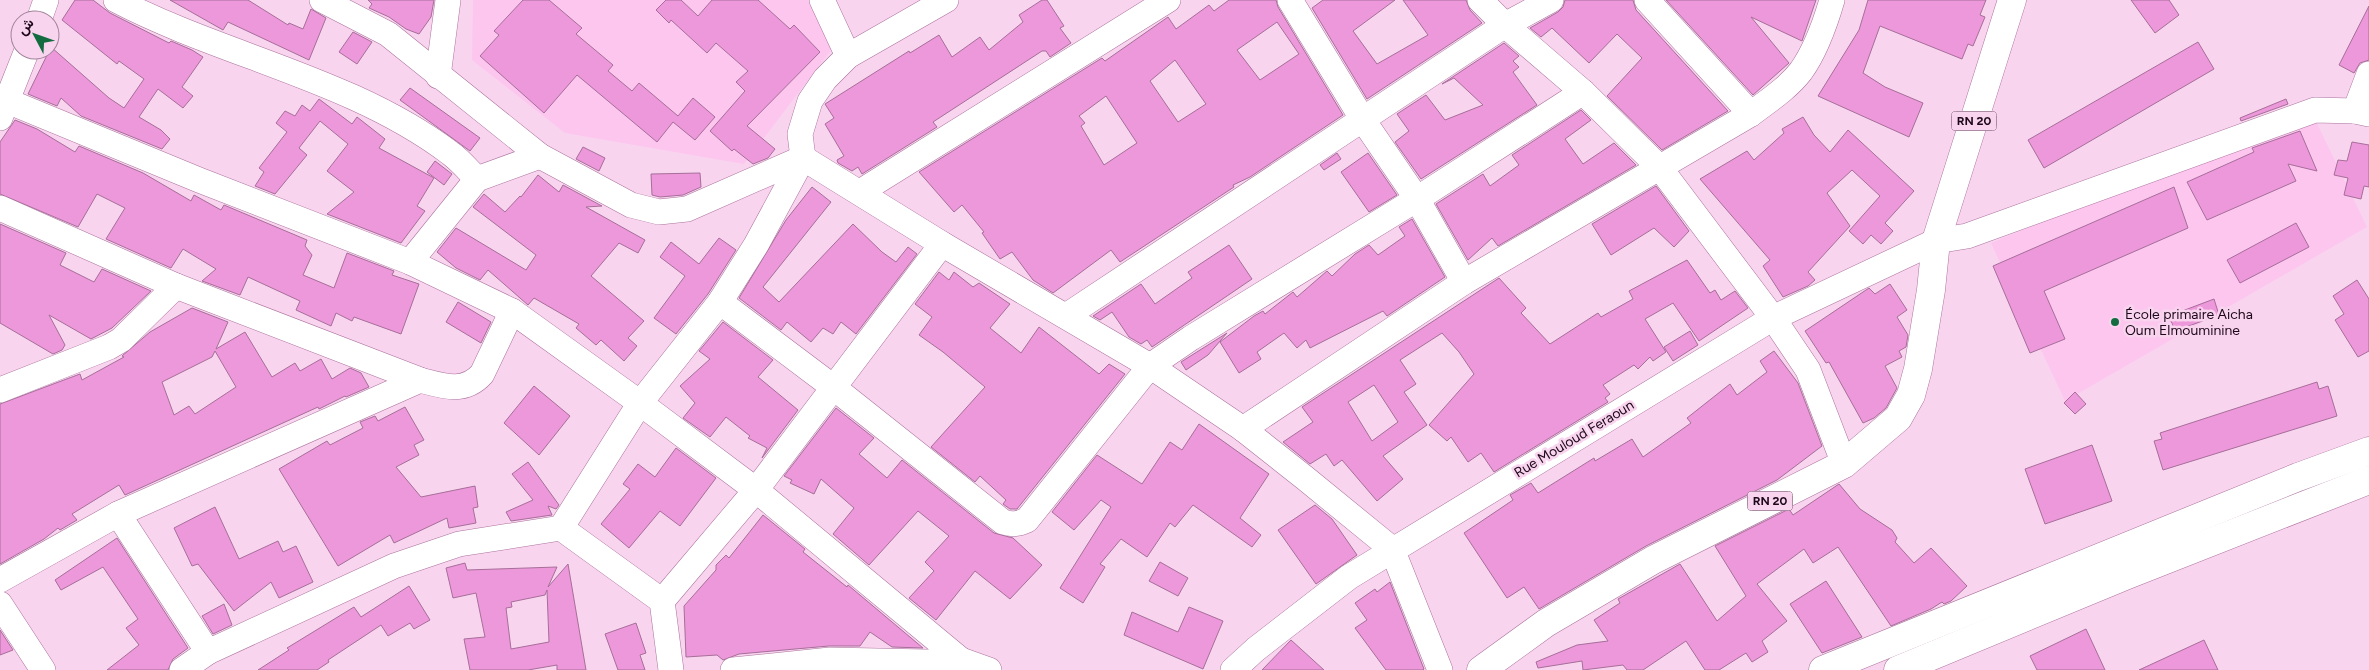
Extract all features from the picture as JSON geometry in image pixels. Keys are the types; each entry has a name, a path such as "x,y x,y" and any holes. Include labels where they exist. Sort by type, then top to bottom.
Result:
{"main road":[{"name":"RN 20","path":"1481,670 1546,622 1652,560 1844,464 1898,418 1911,395 1918,369 1931,290 1936,241 2012,0"},
{"path":"1823,670 2298,477 2369,451"},
{"path":"1898,670 2145,568 2369,480"}],"street":[{"path":"116,0 369,105 420,132 452,154 477,179"},
{"path":"322,0 388,34 540,156 631,205 659,212 687,209 803,158"},
{"path":"438,76 448,0"},
{"path":"822,0 848,56"},
{"path":"561,528 640,403 720,302 756,245 803,158 800,134 810,101 825,79 848,56 946,0"},
{"path":"860,192 1168,0"},
{"path":"1290,0 1363,120 1418,199 1464,282"},
{"path":"1480,0 1504,25 1583,92 1660,168 1773,318 1808,370 1844,464"},
{"path":"1066,316 1504,25 1551,0"},
{"path":"1647,0 1751,114"},
{"path":"1243,429 1464,282 1751,114 1800,72 1826,20 1832,0"},
{"path":"23,60 2,106 410,262 512,311 640,403 756,490 961,660 989,670"},
{"path":"2362,112 2369,74"},
{"path":"720,302 834,387 1003,522 1011,524 1026,520 1150,366 1191,338 1418,199 1583,92"},
{"name":"Rue Mouloud Feraoun","path":"1232,670 1256,649 1349,577 1392,549 1773,318 1936,241 1967,236 2315,110 2362,112"},
{"path":"410,262 477,179 540,156"},
{"path":"803,158 942,244 1150,366 1243,429 1392,549 1440,670"},
{"path":"0,208 176,286 420,380 451,387 464,388 475,382 482,374 512,311"},
{"path":"662,601 756,490 942,244"},
{"path":"0,390 109,348 121,340 176,286"},
{"path":"0,580 118,514 420,380"},
{"path":"118,514 208,652"},
{"path":"182,670 208,652 394,566 459,544 561,528 662,601 671,670"},
{"path":"0,604 43,670"},
{"path":"733,670 830,660 927,666 961,660"}],"shaded area":[{"path":"473,0 812,0 834,46 744,164 565,133 472,60"},
{"name":"École primaire Aicha Oum Elmouminine","path":"2311,111 2367,227 2065,401 1991,243"}],"building":[{"path":"75,0 93,0 110,13 169,43 171,41 203,57 182,87 193,96 183,108 158,89 139,117 161,130 170,139 162,149 81,116 61,98 57,106 28,94 45,60 60,60 60,55 109,98 124,108 144,79 119,61 117,64 62,20"},
{"path":"170,0 248,0 288,25 289,23 303,29 311,9 326,18 309,60 228,22 223,30"},
{"path":"368,0 434,0 431,17 419,34 406,29 389,17 369,8 372,4"},
{"path":"523,0 549,0 582,28 576,34 613,65 608,71 632,91 639,83 678,116 693,98 715,117 695,140 673,122 657,142 577,75 544,113 480,56 499,35 494,31"},
{"path":"666,0 681,0 698,16 712,0 758,0 790,29 794,25 820,52 747,126 775,149 768,158 753,164 734,149 732,151 710,131 745,91 736,82 748,71 716,43 707,53 671,20 669,23 656,10"},
{"path":"1042,0 1047,0 1064,26 1060,28 1071,43 1050,57 1046,51 1042,51 933,122 937,127 862,174 858,167 852,171 838,163 837,160 844,156 825,124 834,118 825,104 909,51 910,53 939,35 952,57 980,37 989,50 1023,22 1019,15"},
{"path":"1229,0 1276,0 1278,7 1343,115 1250,177 1233,185 1234,187 1120,262 1111,250 1053,293 1033,280 1012,252 1000,259 982,233 984,232 962,205 954,212 919,172 1102,58 1105,61 1168,17 1176,29 1209,5 1214,11","holes":["1277,22 1299,54 1260,80 1237,50","1175,60 1206,104 1178,122 1150,81","1106,96 1137,143 1104,165 1081,126 1085,123 1079,116"]},
{"path":"1323,0 1395,0 1353,31 1377,64 1428,35 1403,0 1466,0 1470,10 1482,23 1367,99 1312,8"},
{"path":"1565,0 1633,0 1636,10 1728,111 1662,150 1607,96 1642,58 1617,34 1589,63 1552,28 1541,37 1530,28 1558,12 1563,7"},
{"path":"1666,0 1816,0 1802,41 1751,17 1789,63 1753,95"},
{"path":"1868,0 1986,0 1980,15 1985,17 1973,46 1968,44 1962,59 1880,26 1863,73 1885,87 1923,103 1909,137 1818,96 1859,30"},
{"path":"2131,0 2169,0 2179,15 2155,33"},
{"path":"2369,6 2369,60 2360,63 2354,73 2339,65"},
{"path":"353,32 372,42 357,64 339,52"},
{"path":"2198,42 2214,69 2044,168 2028,140"},
{"path":"1504,43 1519,56 1513,61 1519,67 1513,72 1537,105 1421,179 1395,142 1409,131 1397,114 1426,95 1445,120 1483,105 1454,78 1442,84"},
{"path":"410,88 480,138 470,151 400,100"},
{"path":"319,99 352,124 357,117 385,139 379,148 434,178 417,206 425,211 401,243 327,214 354,192 327,171 348,144 320,121 299,148 307,155 275,194 255,186 264,172 259,168 287,132 276,123 285,111 295,116 302,105 310,111"},
{"path":"2286,99 2288,104 2241,121 2240,118"},
{"path":"1581,110 1591,120 1565,139 1583,164 1614,143 1636,165 1498,246 1492,238 1468,260 1436,204 1483,174 1490,186 1519,165 1512,155"},
{"path":"1803,117 1814,135 1830,152 1848,130 1914,191 1885,223 1893,231 1881,244 1871,235 1863,244 1849,231 1880,196 1852,170 1827,193 1850,226 1808,272 1815,280 1808,286 1783,297 1763,266 1770,260 1700,179 1747,151 1754,160 1784,133 1782,129"},
{"path":"15,120 37,129 75,152 79,146 143,173 191,201 194,195 221,210 224,205 307,240 305,246 312,255 303,275 334,288 347,253 394,271 392,275 419,284 401,334 354,317 352,321 336,313 331,326 296,310 300,301 248,277 240,295 202,281 216,269 183,249 171,268 106,239 125,208 97,194 78,227 0,194 0,142"},
{"path":"2300,131 2317,171 2288,164 2296,181 2207,220 2187,182 2254,152 2252,148"},
{"path":"2352,142 2369,145 2369,187 2364,186 2361,199 2344,195 2348,178 2334,175 2338,160 2347,161"},
{"path":"583,147 605,158 599,171 576,159"},
{"path":"1337,153 1341,159 1324,170 1320,165"},
{"path":"1368,153 1397,195 1369,212 1341,172"},
{"path":"435,161 452,174 444,185 427,172"},
{"path":"700,173 701,187 683,195 660,197 652,195 651,174"},
{"path":"538,175 559,192 563,185 602,206 586,207 645,240 638,253 619,243 591,276 644,321 628,338 637,346 624,361 601,340 596,345 576,328 579,324 534,298 528,305 488,270 480,280 456,268 437,252 456,228 526,270 536,255 473,207 484,194 505,212 521,197"},
{"path":"1656,186 1689,231 1674,247 1654,228 1611,255 1592,224"},
{"path":"812,187 831,202 763,287 779,302 853,224 882,252 896,262 908,247 917,254 856,334 841,322 833,334 823,328 811,342 787,322 781,330 739,298 786,220"},
{"path":"2174,187 2188,228 2044,291 2065,339 2030,353 1993,266"},
{"path":"1412,219 1445,277 1387,316 1383,311 1310,348 1306,340 1297,348 1284,333 1257,352 1261,359 1239,373 1220,342 1254,316 1263,311 1265,314 1293,292 1297,297 1327,271 1332,276 1355,254 1369,245 1378,255 1405,236 1399,227"},
{"path":"2296,223 2309,247 2240,283 2227,260"},
{"path":"0,224 66,253 60,265 94,282 102,269 151,291 112,328 91,339 49,315 65,345 62,350 53,354 0,323"},
{"path":"719,238 736,250 708,294 676,334 654,318 685,276 660,257 671,242 699,264"},
{"path":"1229,245 1252,279 1152,347 1147,340 1141,344 1129,337 1112,312 1100,320 1093,316 1141,284 1155,304 1192,278 1188,272"},
{"path":"1687,260 1710,293 1715,290 1721,300 1735,291 1748,308 1699,341 1673,303 1645,319 1666,352 1653,361 1650,357 1638,369 1634,365 1603,385 1610,394 1605,398 1608,402 1494,472 1481,453 1468,462 1451,437 1447,441 1429,425 1474,374 1459,352 1442,333 1400,360 1416,384 1404,392 1427,425 1383,456 1403,479 1377,501 1342,460 1334,466 1326,454 1310,464 1283,442 1313,422 1302,407 1499,278 1526,308 1521,313 1550,344 1598,313 1601,317 1633,299 1629,291","holes":["1374,385 1398,422 1372,441 1348,402"]},
{"path":"939,272 949,280 954,272 973,287 979,283 1010,304 990,328 1021,353 1039,327 1099,374 1109,364 1125,374 1017,509 1010,509 1003,504 1006,500 980,476 975,482 931,447 985,387 919,335 932,317 915,304"},
{"path":"2357,280 2369,299 2369,351 2358,357 2335,320 2344,314 2333,296"},
{"path":"1890,284 1907,310 1897,317 1908,335 1906,347 1899,351 1902,357 1885,366 1897,388 1886,408 1874,418 1863,423 1829,362 1826,363 1805,331 1869,288 1875,294"},
{"path":"2214,299 2219,315 2175,331 2169,316"},
{"path":"458,302 491,322 481,343 446,322"},
{"path":"192,308 228,322 216,349 245,332 272,377 295,363 300,371 321,359 332,379 350,368 361,373 369,387 319,409 318,407 125,495 119,485 72,514 77,520 60,530 58,528 44,539 0,564 0,404 80,374 82,380 124,357 122,356 150,332","holes":["215,351 236,387 195,414 189,406 174,415 162,382 212,357"]},
{"path":"723,322 773,360 758,377 798,410 762,458 767,448 748,438 750,436 726,417 710,437 683,418 695,403 680,386 710,359 699,351"},
{"path":"1690,331 1698,345 1673,361 1664,347"},
{"path":"1227,333 1208,355 1186,370 1181,362"},
{"path":"1774,351 1798,383 1822,446 1777,480 1646,546 1539,609 1524,587 1507,598 1464,533 1513,500 1510,495 1531,483 1538,493 1594,458 1595,461 1632,439 1643,457 1691,423 1687,418 1730,384 1737,395 1767,372 1760,361"},
{"path":"2317,382 2319,389 2328,386 2337,416 2163,470 2154,441 2162,439 2160,433"},
{"path":"534,386 570,416 539,455 504,423"},
{"path":"2075,392 2086,404 2075,414 2064,403"},
{"path":"405,407 424,440 414,445 419,455 396,467 421,497 475,486 478,507 473,508 476,523 449,528 447,518 394,543 390,535 338,566 279,469 327,441 330,445 363,428 360,422 375,416 378,421"},
{"path":"836,408 874,438 859,454 887,478 902,460 994,533 1013,538 1042,565 1010,599 975,571 936,620 909,598 934,571 925,562 949,536 918,511 869,565 833,534 854,508 821,479 814,494 790,483 792,480 784,476"},
{"path":"1199,424 1269,474 1240,518 1261,535 1252,547 1193,505 1175,527 1170,523 1147,557 1121,539 1100,564 1105,567 1083,603 1060,588 1111,507 1101,500 1074,530 1052,512 1097,455 1142,484 1170,442 1182,450"},
{"path":"2092,445 2112,501 2045,524 2025,469"},
{"path":"676,448 716,478 680,526 660,511 629,548 601,524 630,489 623,484 638,464 655,477"},
{"path":"528,462 559,505 556,509 548,506 552,515 511,521 506,512 533,500 512,474"},
{"path":"1839,484 1860,509 1892,530 1897,538 1895,542 1914,563 1931,548 1967,586 1951,601 1944,604 1942,602 1931,609 1891,626 1838,547 1813,563 1804,549 1757,584 1787,621 1762,641 1768,652 1752,662 1746,653 1719,670 1705,670 1686,641 1643,670 1627,670 1623,665 1583,670 1582,661 1538,668 1536,662 1577,645 1608,641 1594,620 1620,603 1618,599 1680,564 1717,621 1746,596 1715,546 1789,509 1793,515"},
{"path":"1315,505 1332,519 1357,555 1316,584 1278,530"},
{"path":"215,507 239,559 278,541 283,552 296,546 313,582 279,598 271,582 234,611 198,564 192,566 174,528"},
{"path":"763,515 805,549 803,552 847,587 848,585 923,648 892,647 870,632 860,646 829,646 739,654 723,660 717,655 686,657 684,606 716,570 716,565 726,555 729,558"},
{"path":"117,538 188,648 173,659 168,670 107,670 139,645 126,628 138,619 103,567 61,590 55,580"},
{"path":"1160,562 1188,578 1178,596 1149,581"},
{"path":"465,563 467,570 557,567 548,587 568,564 586,670 557,670 557,665 528,670 470,670 464,639 485,637 476,593 453,598 446,568","holes":["547,590 549,642 511,649 506,608 512,607 511,602 545,595"]},
{"path":"1826,581 1862,637 1822,653 1790,604"},
{"path":"1390,582 1423,670 1386,670 1355,628 1367,620 1355,603 1375,589 1377,592"},
{"path":"409,586 430,620 414,629 410,623 388,636 381,625 328,660 329,662 317,670 258,670 289,650 287,648 354,607 361,617"},
{"path":"224,604 232,625 213,634 202,616"},
{"path":"1189,607 1223,621 1203,669 1124,635 1132,612 1178,632"},
{"path":"636,623 646,653 640,655 645,670 618,670 605,634"},
{"path":"2086,629 2105,670 2037,670 2030,656"},
{"path":"0,630 13,650 0,655"},
{"path":"1291,640 1324,670 1262,670"},
{"path":"2204,640 2218,670 2139,670"}],"place":[{"name":"École primaire Aicha Oum Elmouminine","path":"2115,322"}]}
